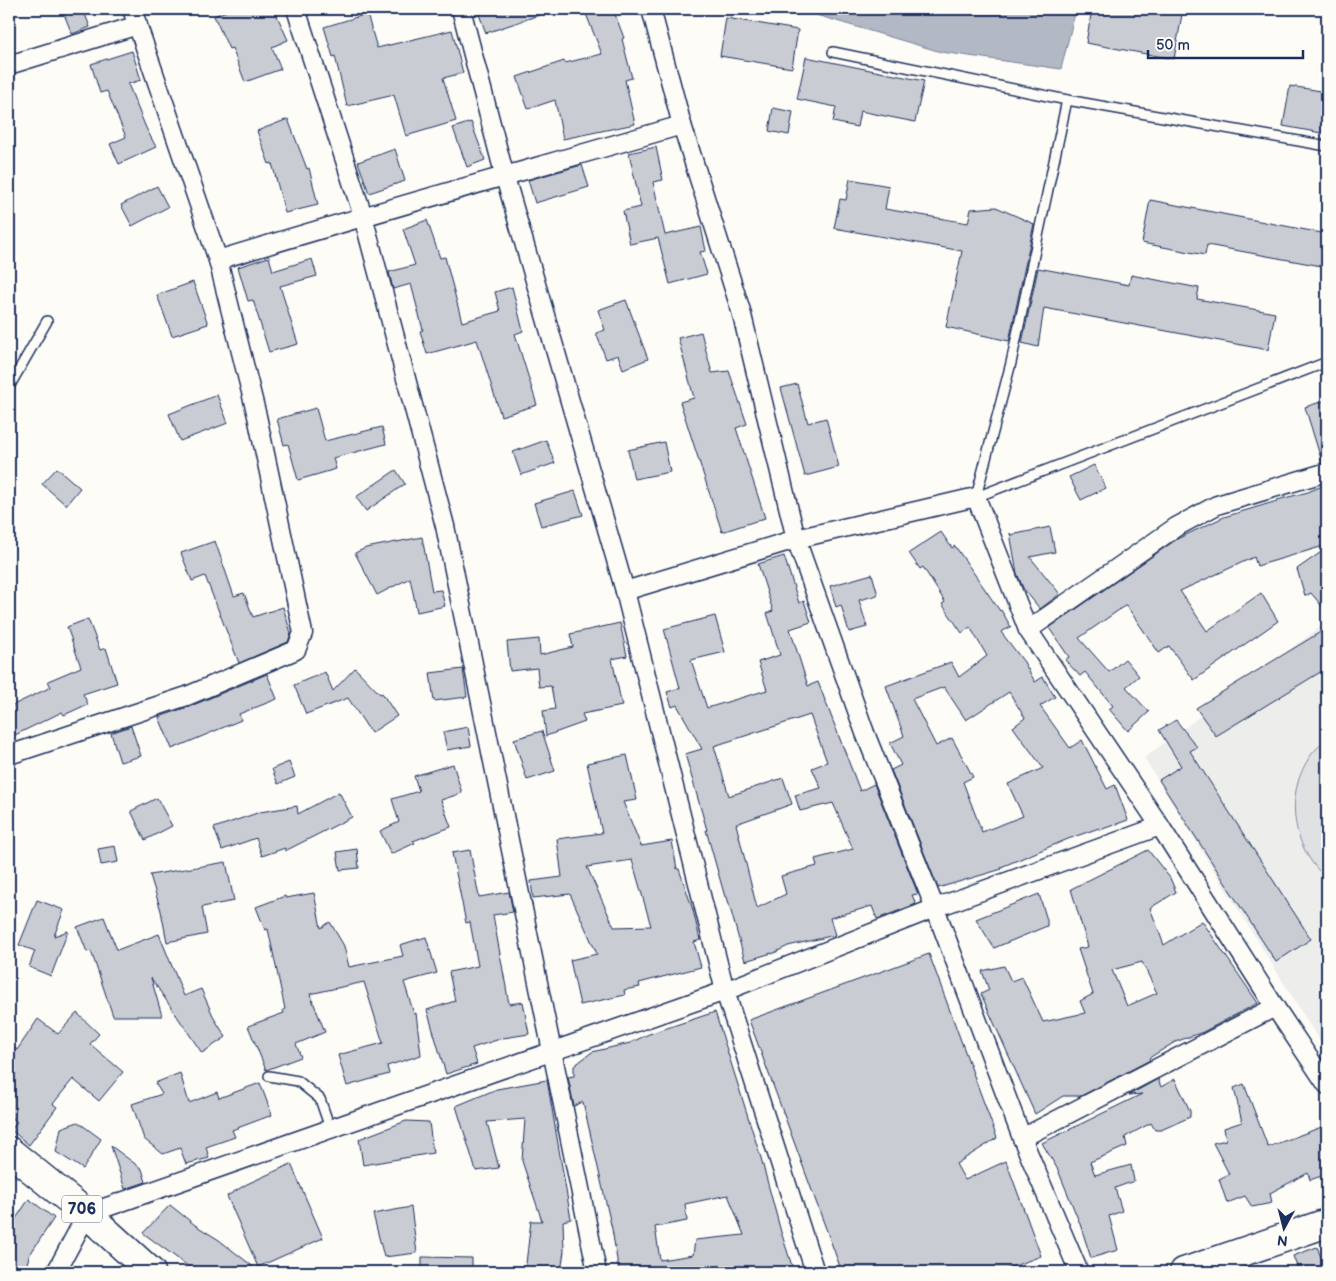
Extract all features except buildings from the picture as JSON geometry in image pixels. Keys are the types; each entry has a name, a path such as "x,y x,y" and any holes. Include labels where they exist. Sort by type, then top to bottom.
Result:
{"main road":[{"name":"706","path":"9,1150 87,1214 151,1272"},
{"path":"1184,1272 1327,1222"}],"street":[{"path":"296,9 364,216 444,526 597,1272"},
{"path":"461,9 505,177 625,591 725,991 815,1272"},
{"path":"651,9 682,125 741,311 796,539 865,733 935,908 1022,1138 1079,1272"},
{"path":"9,65 135,17 218,260 257,416 303,633 296,650 187,696 9,755"},
{"path":"218,260 682,125"},
{"path":"1028,630 1176,526 1217,505 1327,472"},
{"path":"625,591 796,539 976,497 1028,630 1160,826 1327,1085"},
{"path":"56,1272 87,1214 725,991 935,908 1160,826"},
{"path":"1022,1138 1275,1007"}],"lane":[{"path":"833,52 1067,100 1327,146"},
{"path":"976,497 1011,363 1067,100"},
{"path":"9,387 47,321"},
{"path":"976,497 1327,362"},
{"path":"269,1076 298,1081 320,1099 330,1128"}],"shaded area":[{"path":"796,9 1076,9 1061,69 941,52"},
{"path":"1327,626 1327,1053 1144,758 1319,628"},
{"path":"1327,738 1327,879 1315,866 1299,837 1295,820 1295,804 1297,787 1302,771 1313,753"}]}
